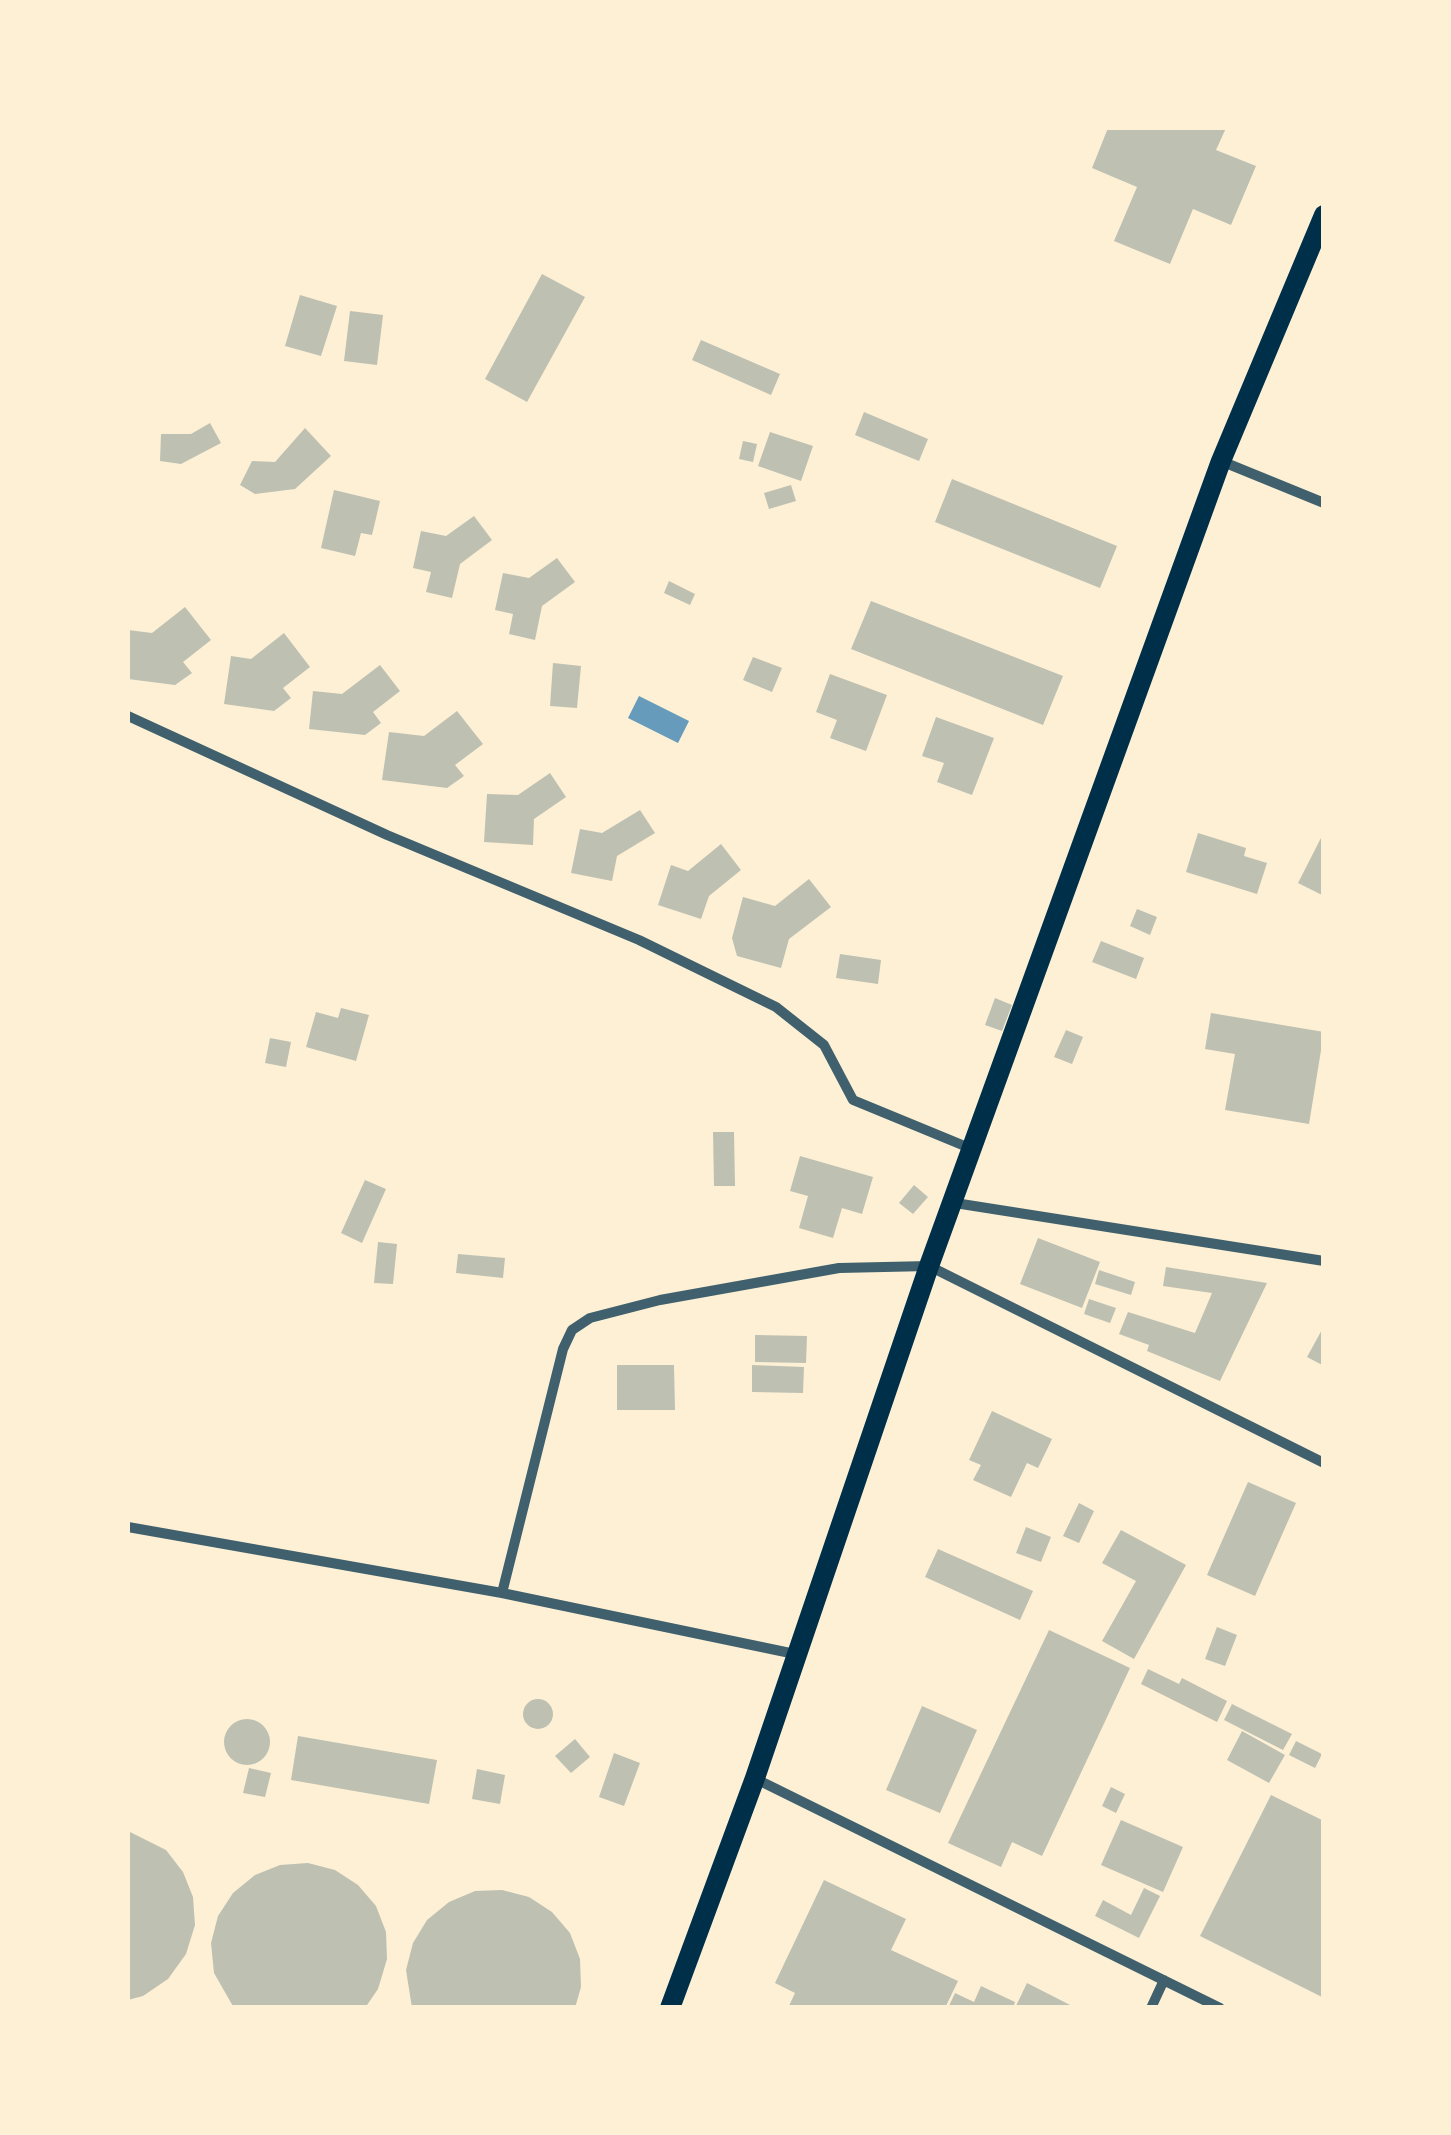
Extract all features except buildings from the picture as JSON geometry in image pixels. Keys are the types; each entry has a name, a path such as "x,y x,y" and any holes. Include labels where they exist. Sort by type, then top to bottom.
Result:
{"main road":[{"path":"670,2008 755,1778 929,1266 955,1204 1222,460 1324,215"}],"street":[{"path":"1222,460 1324,504"},
{"path":"128,716 388,835 639,940 776,1007 824,1045 853,1100 974,1150"},
{"path":"955,1204 1324,1261"},
{"path":"502,1593 563,1350 572,1330 590,1318 660,1300 840,1268 929,1266 1324,1463"},
{"path":"128,1526 502,1593 795,1654"},
{"path":"755,1778 1220,2008"},
{"path":"1151,2008 1164,1980"}],"water":[{"path":"639,696 689,721 678,743 628,718"}]}
